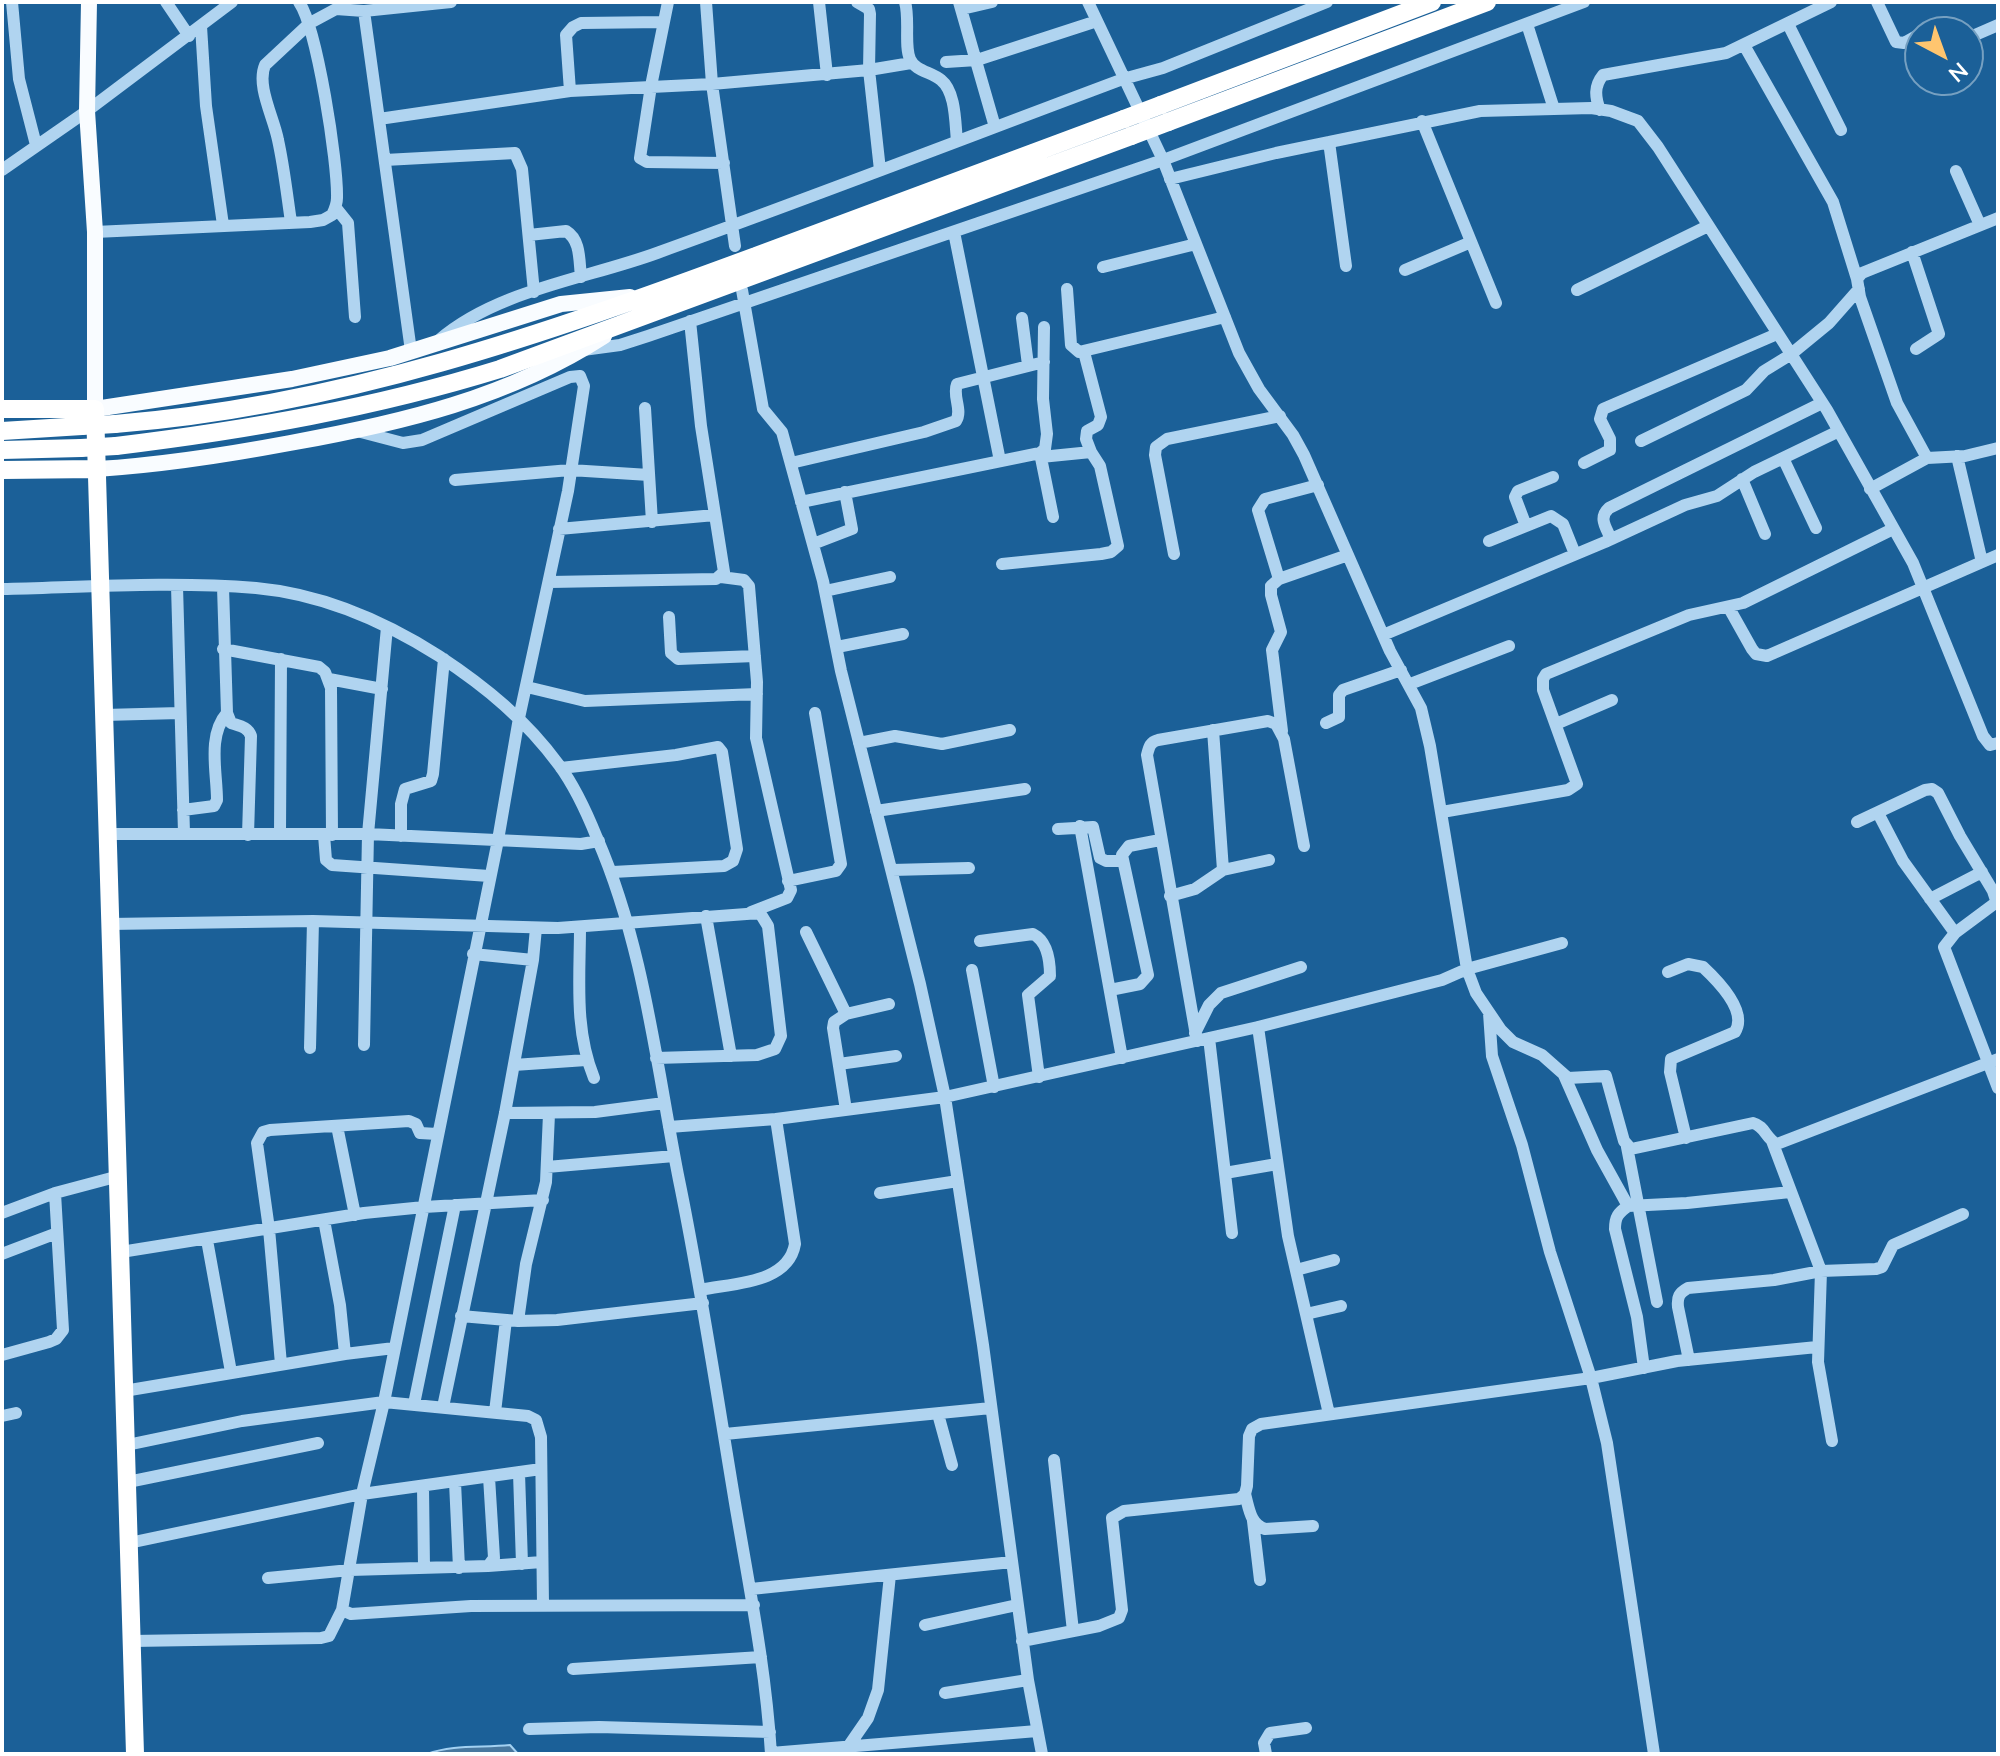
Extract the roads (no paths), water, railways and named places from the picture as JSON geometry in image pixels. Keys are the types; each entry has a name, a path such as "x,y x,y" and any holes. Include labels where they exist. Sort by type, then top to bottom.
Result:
{"highway":[{"path":"1165,114 1432,2"},
{"path":"2,431 169,420 381,381 456,360 1487,2"},
{"path":"2,450 116,446 242,430 406,397 500,369 618,326 1128,127"},
{"path":"2,409 95,409 135,1754"},
{"path":"2,470 97,469"}],"main road":[{"path":"89,2 87,111 95,232 95,409 292,379 411,351 561,304 651,294"},
{"path":"97,469 186,462 357,431 472,401 524,381 582,350 618,326"}],"street":[{"path":"12,2 19,79 36,145"},
{"path":"166,2 189,36"},
{"path":"3,152 6,168 232,2"},
{"path":"95,232 323,220 332,215 337,198 330,131 310,23 299,2"},
{"path":"291,222 278,138 264,86 263,70 270,59 310,23 336,9 364,11 451,2"},
{"path":"668,2 640,158 647,162 724,163"},
{"path":"706,2 712,84 735,246"},
{"path":"819,2 827,75"},
{"path":"857,2 869,9 870,14 869,70 880,170"},
{"path":"905,2 911,63"},
{"path":"992,2 961,6 995,127"},
{"path":"1088,2 1163,160 1252,377 1293,435 1383,635 1410,684 1426,725 1467,969 1476,993 1513,1042 1542,1055 1564,1075 1573,1079 1606,1076 1627,1147 1634,1206 1657,1302"},
{"path":"434,344 455,326 481,311 634,261 1123,79 1163,68 1306,6 1327,2"},
{"path":"582,350 620,345 744,305 1163,160 1584,2"},
{"path":"1600,110 1596,91 1603,75 1712,57 1744,45 1831,2"},
{"path":"1877,2 1896,42 1904,43"},
{"path":"364,11 411,351"},
{"path":"946,62 977,60 1097,21"},
{"path":"570,91 566,35 573,27 581,23 664,22"},
{"path":"1527,24 1554,109"},
{"path":"1788,24 1841,130"},
{"path":"201,26 206,106 223,225"},
{"path":"1744,45 1833,202 1897,403 1927,458"},
{"path":"379,119 570,91 827,75 911,63 945,84 957,141"},
{"path":"1170,179 1467,112 1600,110 1627,116 1647,130 1839,431 1924,587 1983,736 1990,745 1998,743"},
{"path":"1422,121 1496,303"},
{"path":"1329,142 1346,266"},
{"path":"385,160 515,153 522,169 534,292"},
{"path":"1956,171 1980,225"},
{"path":"336,208 348,223 355,317"},
{"path":"1641,441 1746,390 1764,371 1790,355 1829,323 1858,284 1862,273 1998,218"},
{"path":"1577,290 1708,226"},
{"path":"954,232 1000,461"},
{"path":"529,235 571,233 577,246 581,277"},
{"path":"1405,270 1471,242"},
{"path":"1103,267 1196,244"},
{"path":"1912,252 1939,334 1916,349"},
{"path":"1067,289 1071,345 1079,352 1225,317"},
{"path":"742,290 763,409 782,432 813,544 945,1097 1022,1641 1042,1754"},
{"path":"1022,318 1028,365"},
{"path":"690,321 701,426 724,567 721,577"},
{"path":"1044,327 1043,399 1047,445 1041,455 1053,517"},
{"path":"1584,463 1610,450 1610,439 1600,419 1603,409 1777,334"},
{"path":"1002,564 1101,554 1111,552 1118,546 1100,466 1086,439 1087,431 1098,425 1101,417 1084,352"},
{"path":"791,463 924,432 956,421 959,415 957,384 1044,362"},
{"path":"132,1641 321,1638 329,1636 342,1610 362,1494 384,1402 498,840 519,718 550,582 584,386 580,376 570,377 422,440 403,443 357,431"},
{"path":"1611,539 1603,521 1609,508 1822,403"},
{"path":"645,408 652,522"},
{"path":"1174,554 1156,447 1167,439 1280,416"},
{"path":"1383,635 1685,505 1717,496 1742,479 1839,431"},
{"path":"1870,489 1927,458 1998,448"},
{"path":"801,502 1000,461 1091,452"},
{"path":"1957,456 1982,562"},
{"path":"1783,458 1816,528"},
{"path":"455,480 570,470 649,475"},
{"path":"1526,526 1515,497 1518,491 1553,477"},
{"path":"1742,479 1765,534"},
{"path":"1279,579 1258,510 1265,499 1318,485"},
{"path":"813,544 852,529 845,492"},
{"path":"559,529 715,515"},
{"path":"1489,541 1551,516 1563,524 1575,554"},
{"path":"1442,812 1574,788 1577,778 1541,684 1546,674 1689,615 1729,608 1812,571 1893,529"},
{"path":"1304,846 1282,731 1272,650 1281,637 1271,586 1279,579 1348,555"},
{"path":"1729,608 1752,649 1762,657 1998,555"},
{"path":"550,582 721,577 744,580 749,586 757,694 756,738 791,894 751,912"},
{"path":"825,591 890,577"},
{"path":"177,586 184,833"},
{"path":"2,589 177,586 258,588 301,595 359,614 444,659 499,699 519,718 561,768 577,793 613,872 646,994 702,1297 754,1605 771,1754 1037,1731"},
{"path":"223,587 227,713 231,723 249,730 251,736 248,835"},
{"path":"669,617 671,653 678,659 755,656"},
{"path":"364,1045 368,834 387,627"},
{"path":"837,647 903,634"},
{"path":"1410,684 1509,646"},
{"path":"223,649 319,667 329,679 382,689"},
{"path":"280,834 281,659"},
{"path":"401,836 401,804 405,789 431,781 433,774 444,659"},
{"path":"1326,723 1339,717 1339,695 1343,690 1401,670"},
{"path":"329,679 328,835 325,856 328,864 489,876"},
{"path":"527,687 585,701 757,694"},
{"path":"1556,724 1612,700"},
{"path":"104,715 180,713"},
{"path":"183,810 207,809 214,806 217,800 215,736 220,721 227,713"},
{"path":"788,881 836,871 841,864 815,713"},
{"path":"1232,1233 1225,1173 1170,896 1147,755 1149,747 1158,740 1213,730 1268,721 1282,731"},
{"path":"859,743 895,736 942,744 1010,730"},
{"path":"1213,730 1223,870"},
{"path":"561,768 676,755 711,747 718,747 722,752 737,849 733,861 724,866 613,872"},
{"path":"876,811 1025,789"},
{"path":"1857,822 1932,789 1938,793 1982,872 1996,900 1994,904 1955,933 1944,947 1992,1061 1998,1088"},
{"path":"1878,813 1898,854 1955,933"},
{"path":"1080,826 1122,1058"},
{"path":"1058,829 1093,827 1097,833 1100,858 1123,861"},
{"path":"107,834 368,834 581,844 599,841"},
{"path":"1110,990 1140,984 1148,975 1123,861 1124,850 1129,846 1160,840"},
{"path":"1170,896 1195,889 1223,870 1269,860"},
{"path":"892,870 969,868"},
{"path":"1930,899 1982,872"},
{"path":"109,924 313,921 536,928 760,913 768,926 781,1036 775,1049 768,1053 731,1056 656,1058"},
{"path":"706,916 731,1056"},
{"path":"310,1048 313,921"},
{"path":"580,927 579,1017 586,1060 594,1078"},
{"path":"443,1407 505,1113 536,928"},
{"path":"806,932 846,1014"},
{"path":"980,941 1033,934 1044,945 1050,976 1028,995 1039,1077"},
{"path":"669,1127 776,1119 945,1097 994,1087 1200,1037 1258,1027 1442,980 1467,969 1562,943"},
{"path":"473,954 533,960"},
{"path":"1668,972 1688,964 1703,967 1739,1017 1735,1032 1671,1059 1670,1072 1686,1138"},
{"path":"1200,1037 1209,1005 1221,993 1301,967"},
{"path":"972,970 994,1087"},
{"path":"846,1110 834,1022 846,1014 889,1004"},
{"path":"1489,1013 1492,1056 1519,1135 1550,1252 1591,1378 1611,1458 1654,1754"},
{"path":"1258,1027 1296,1270 1329,1414"},
{"path":"839,1064 896,1056"},
{"path":"514,1065 586,1060"},
{"path":"1772,1141 1783,1142 1992,1061"},
{"path":"1564,1075 1597,1150 1634,1206"},
{"path":"505,1113 549,1114 664,1103"},
{"path":"495,1412 512,1320 543,1200 549,1114"},
{"path":"461,1316 512,1320 584,1318 702,1297 774,1274 793,1257 795,1244 776,1119"},
{"path":"281,1364 269,1229 257,1143 259,1137 270,1130 409,1121 416,1124 420,1133 437,1134"},
{"path":"1627,1147 1635,1149 1753,1123 1762,1128 1772,1141 1821,1271 1817,1347 1832,1441"},
{"path":"337,1126 355,1215"},
{"path":"547,1167 674,1156"},
{"path":"1225,1173 1277,1164"},
{"path":"2,1213 55,1193 119,1176"},
{"path":"880,1193 958,1181"},
{"path":"1644,1368 1635,1306 1615,1219 1634,1206 1790,1192"},
{"path":"2,1355 49,1342 61,1335 55,1193"},
{"path":"121,1252 355,1215 424,1207 543,1200"},
{"path":"414,1404 455,1205"},
{"path":"1689,1360 1677,1299 1681,1291 1821,1271 1882,1267 1893,1245 1963,1214"},
{"path":"324,1220 340,1305 345,1354"},
{"path":"2,1254 57,1233"},
{"path":"207,1240 231,1372"},
{"path":"1296,1270 1334,1260"},
{"path":"1635,1306 1677,1299"},
{"path":"1306,1314 1341,1306"},
{"path":"1260,1580 1253,1521 1245,1494 1252,1429 1271,1422 1591,1378 1689,1360 1817,1347"},
{"path":"124,1391 394,1348"},
{"path":"127,1445 242,1421 384,1402 528,1416 536,1420 541,1437 543,1605"},
{"path":"725,1434 991,1408"},
{"path":"2,1416 16,1413"},
{"path":"938,1414 952,1465"},
{"path":"128,1482 318,1443"},
{"path":"1054,1460 1073,1631"},
{"path":"129,1543 362,1494 541,1469"},
{"path":"519,1473 522,1564"},
{"path":"488,1566 494,1558 489,1477"},
{"path":"455,1482 459,1568"},
{"path":"423,1487 424,1568"},
{"path":"1022,1641 1112,1623 1119,1618 1122,1610 1112,1528 1112,1518 1116,1514 1226,1502 1245,1494"},
{"path":"1253,1521 1265,1529 1313,1526"},
{"path":"268,1578 350,1570 459,1568 542,1562"},
{"path":"751,1589 1012,1562"},
{"path":"848,1747 868,1718 878,1690 890,1575"},
{"path":"342,1610 351,1614 471,1606 754,1605"},
{"path":"925,1625 1017,1605"},
{"path":"573,1669 761,1657"},
{"path":"945,1693 1028,1680"},
{"path":"529,1729 599,1727 770,1732"},
{"path":"1266,1754 1264,1743 1270,1733 1306,1728"}],"water":[{"path":"510,1745 518,1754 427,1754 457,1748"}]}
